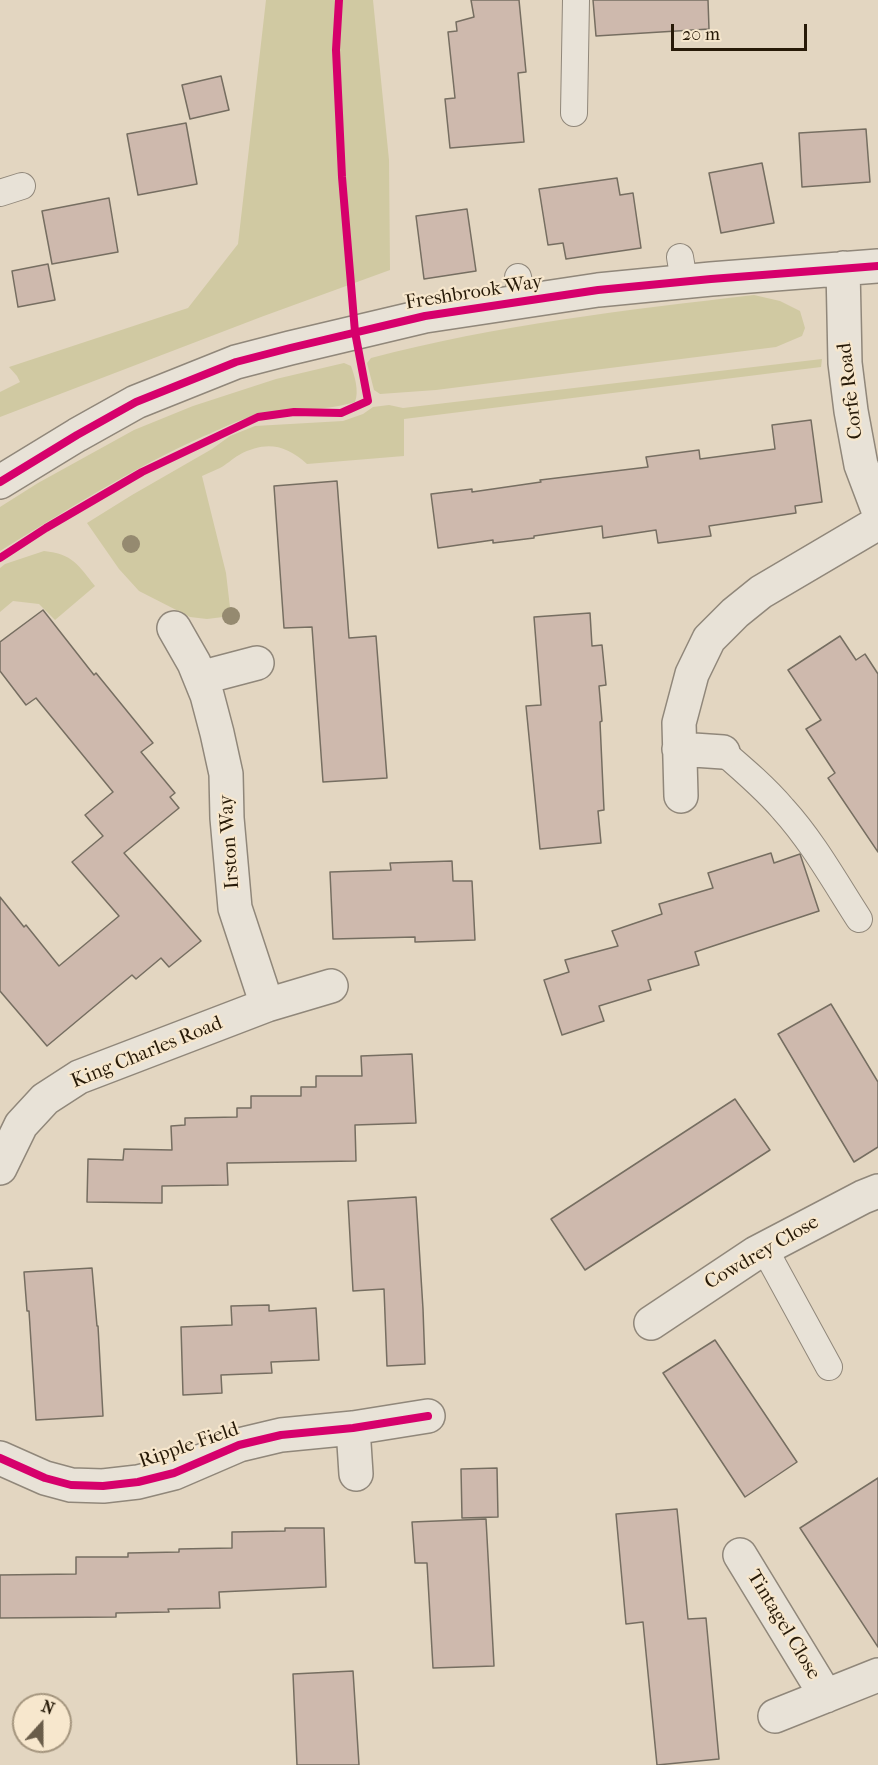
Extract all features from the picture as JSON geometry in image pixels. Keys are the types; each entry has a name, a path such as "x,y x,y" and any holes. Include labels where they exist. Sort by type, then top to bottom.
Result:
{"street":[{"name":"Freshbrook Way","path":"0,482 136,402 236,362 425,316 520,289 598,290 682,269 878,266"},
{"name":"Corfe Road","path":"843,268 845,363 851,411 861,465 878,510"},
{"path":"681,796 679,723 692,674 709,639 735,613 761,592 878,523"},
{"name":"Irston Way","path":"174,628 194,663 207,695 226,774 227,818 235,908 267,1005"},
{"path":"200,678 257,663"},
{"path":"679,748 723,752"},
{"name":"King Charles Road","path":"0,1168 10,1117 45,1099 79,1077 267,1005 331,986"},
{"name":"Cowdrey Close","path":"651,1323 764,1248 878,1191"},
{"name":"Ripple Field","path":"0,1458 45,1478 70,1485 103,1486 138,1482 174,1473 239,1445 281,1436 428,1416"},
{"path":"353,1428 356,1474"},
{"name":"Tintagel Close","path":"740,1555 826,1696"},
{"name":"Tintagel Close","path":"775,1716 878,1675"}],"lane":[{"path":"574,113 576,0"},
{"path":"723,752 758,783 806,837 859,919"},
{"path":"764,1248 829,1367"}],"shaded area":[{"path":"266,0 373,0 389,160 390,270 0,417 0,392 20,382 9,367 188,308 238,244"},
{"path":"754,295 780,301 800,311 805,328 802,336 776,347 436,390 380,394 374,390 367,363 371,358 466,336 610,313"},
{"path":"822,359 821,367 404,419 404,456 307,464 291,452 274,447 266,446 248,451 202,476 226,573 231,616 207,619 190,617 139,591 119,569 87,523 230,436 255,426 343,421 363,414 373,407 389,405 403,408"},
{"path":"344,363 351,366 354,375 357,389 355,402 264,414 233,423 177,448 125,476 0,551 0,507 38,483 134,430 193,406 276,379"},
{"path":"44,551 62,555 74,562 95,586 55,620 39,604 13,601 0,612 0,568 5,564"}],"building":[{"path":"471,0 519,0 526,72 518,73 524,142 450,148 445,99 455,98 448,32 457,31 456,22 474,17"},
{"path":"593,0 708,0 709,29 596,36"},
{"path":"221,76 229,110 190,119 182,85"},
{"path":"186,123 197,184 138,195 127,134"},
{"path":"866,129 870,182 802,187 799,133"},
{"path":"762,163 774,223 721,233 709,173"},
{"path":"617,178 620,195 633,193 641,248 566,259 563,243 548,245 539,189"},
{"path":"109,198 118,252 52,264 42,211"},
{"path":"467,209 476,271 424,279 416,216"},
{"path":"48,264 55,300 18,307 12,271"},
{"path":"811,420 822,502 795,506 796,513 709,526 711,536 658,543 656,530 603,538 602,526 534,536 534,538 493,543 493,540 438,548 431,494 472,489 472,492 541,482 540,480 648,467 646,457 699,450 700,459 775,449 772,425"},
{"path":"337,481 349,638 376,636 387,778 323,782 312,627 284,628 274,486"},
{"path":"43,610 94,675 96,673 153,743 141,752 175,793 170,797 179,808 124,853 201,941 169,967 161,958 136,979 132,975 47,1046 0,991 0,897 59,966 119,916 72,862 103,836 85,815 113,792 36,698 26,705 0,671 0,642"},
{"path":"590,613 592,646 602,645 606,685 599,686 604,810 598,811 601,843 540,849 526,706 541,705 534,617"},
{"path":"840,636 856,660 865,654 878,674 878,852 828,778 835,773 806,729 821,720 788,670"},
{"path":"771,853 774,863 800,854 819,911 695,952 699,965 648,980 651,990 599,1006 604,1021 562,1035 544,980 569,972 565,960 618,946 612,931 662,914 659,904 713,888 708,873"},
{"path":"452,861 453,881 472,881 475,940 415,942 415,937 333,939 330,872 391,870 390,863"},
{"path":"831,1004 878,1082 878,1147 854,1162 778,1034"},
{"path":"412,1054 416,1123 355,1125 356,1161 227,1163 228,1185 162,1186 162,1203 87,1202 88,1159 123,1160 124,1149 172,1150 171,1126 185,1125 185,1118 237,1117 237,1108 251,1108 251,1096 301,1096 301,1087 316,1087 316,1076 362,1076 361,1056"},
{"path":"735,1099 770,1150 585,1270 551,1219"},
{"path":"416,1197 425,1364 387,1366 384,1289 353,1291 348,1201"},
{"path":"92,1268 103,1416 36,1420 29,1311 27,1311 24,1272"},
{"path":"269,1305 269,1311 316,1308 319,1360 271,1362 272,1373 221,1375 222,1393 183,1395 181,1327 232,1325 231,1306"},
{"path":"715,1340 797,1462 745,1497 663,1373"},
{"path":"497,1468 498,1517 462,1518 461,1469"},
{"path":"878,1478 878,1647 800,1528"},
{"path":"677,1509 688,1619 706,1618 719,1759 657,1765 643,1622 626,1624 616,1514"},
{"path":"486,1519 494,1666 433,1668 427,1563 415,1563 412,1522"},
{"path":"285,1528 324,1528 326,1587 219,1592 220,1608 116,1613 116,1617 0,1618 0,1575 76,1574 76,1557 128,1557 128,1553 232,1548 232,1532 285,1531"},
{"path":"353,1671 359,1765 297,1765 293,1674"}],"cycle path":[{"path":"0,558 46,528 142,472 258,417 294,412 341,413 368,401 355,332 342,177 336,50 339,0"},
{"path":"0,482 136,402 236,362 290,348 425,316 598,290 878,266"},
{"path":"0,1458 45,1478 71,1485 103,1486 138,1482 174,1473 239,1445 281,1435 353,1428 428,1416"}]}
